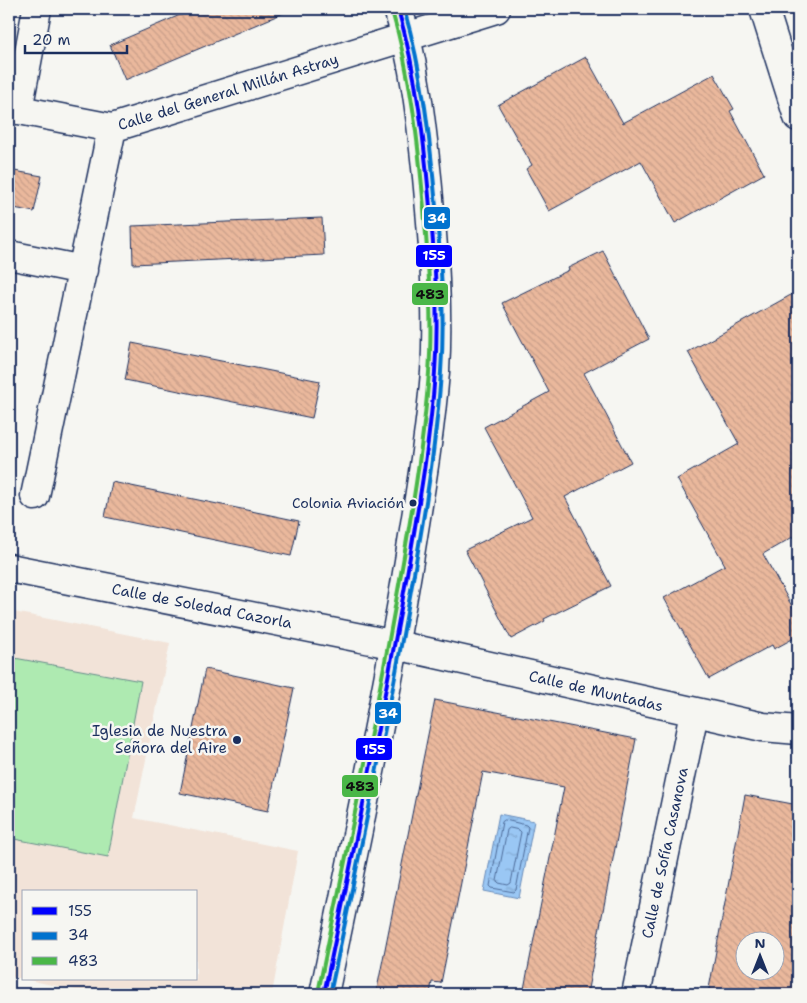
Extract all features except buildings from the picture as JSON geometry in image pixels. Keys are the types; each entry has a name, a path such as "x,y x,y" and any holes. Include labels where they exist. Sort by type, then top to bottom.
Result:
{"street":[{"name":"Calle del General Millán Astray","path":"37,9 13,109 112,128 496,9"},
{"path":"324,994 396,645 419,497 435,371 434,248 422,122 407,37 398,9"},
{"path":"764,9 798,117"},
{"path":"35,496 112,128"},
{"path":"9,255 83,270"},
{"name":"Calle de Soledad Cazorla","path":"9,568 396,645"},
{"name":"Calle de Muntadas","path":"396,645 694,713 763,727 798,730"},
{"name":"Calle de Sofía Casanova","path":"636,994 694,713"}],"path":[{"path":"9,991 27,994"}],"shaded area":[{"path":"9,611 170,643 134,818 298,851 272,994 95,994 28,980 198,980 198,890 22,890 22,979 9,976"}],"green space":[{"path":"9,657 141,681 108,857 9,838"}],"water":[{"path":"499,814 534,821 519,898 484,891"}],"transit line":[{"name":"155","path":"324,994 405,586 433,399 437,331 432,228 419,107 405,33 398,9"},
{"name":"34","path":"330,994 394,685 414,574 435,439 441,372 442,290 431,157 421,82 404,9"},
{"name":"483","path":"318,993 401,574 417,473 429,373 429,290 419,158 409,84 392,11"}],"place":[{"name":"Colonia Aviación","path":"413,503"},
{"name":"Iglesia de Nuestra Señora del Aire","path":"237,740"}]}
